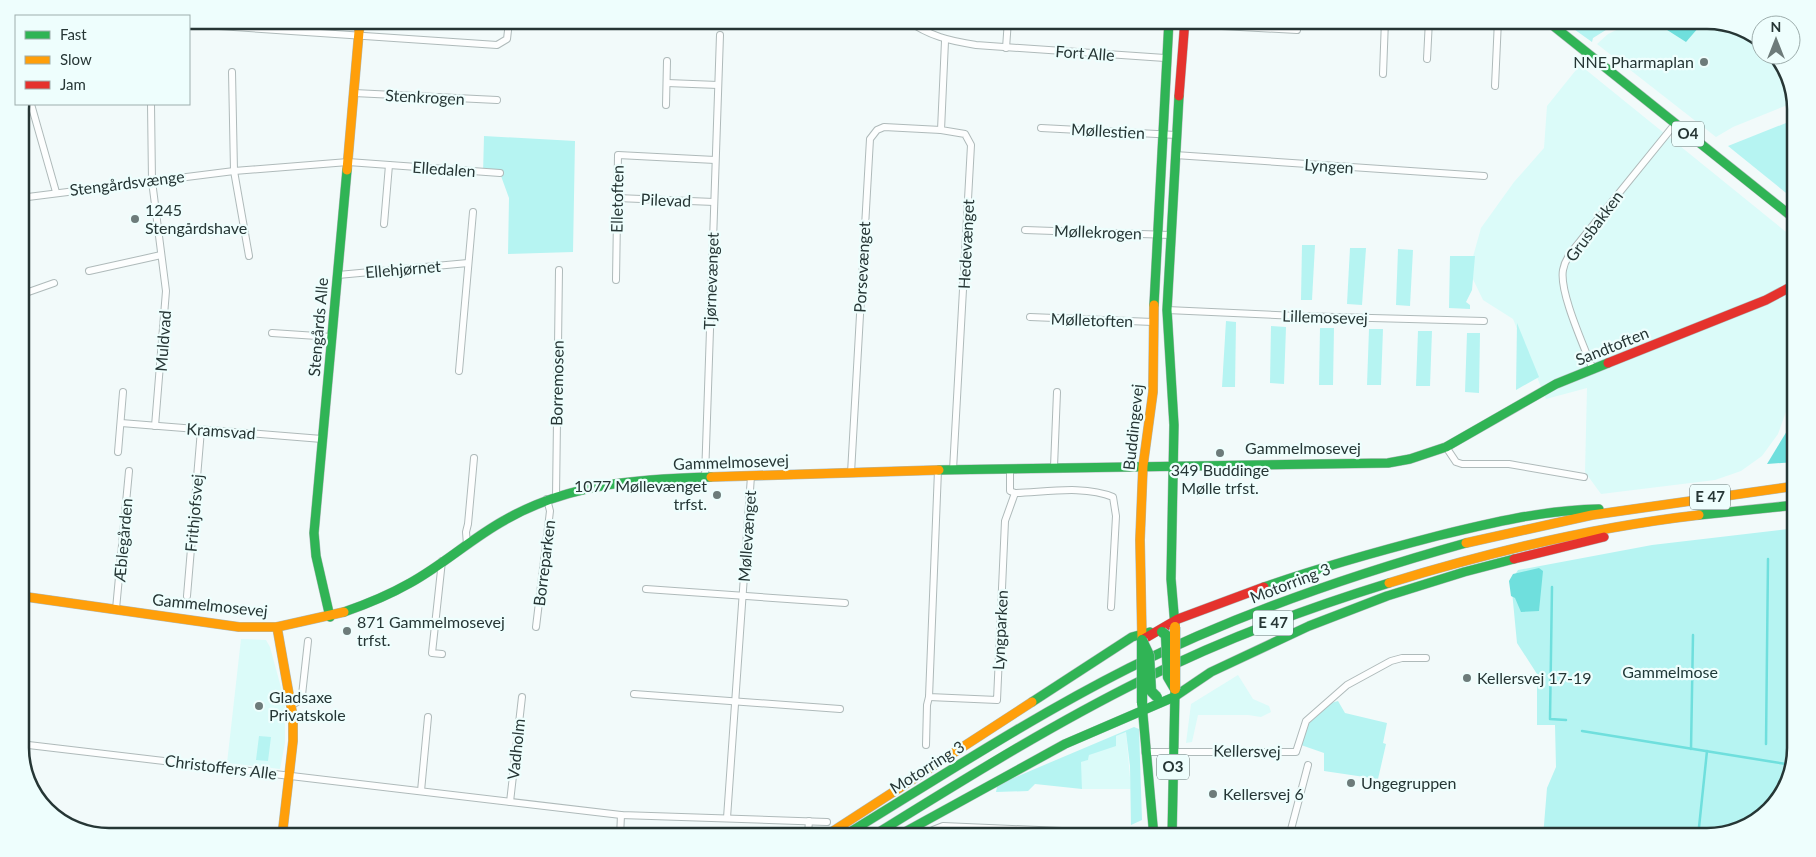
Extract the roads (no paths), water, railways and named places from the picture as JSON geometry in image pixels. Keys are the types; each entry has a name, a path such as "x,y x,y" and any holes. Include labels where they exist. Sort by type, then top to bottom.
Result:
{"main road":[{"name":"Stengårds Alle","path":"330,617 316,556 314,533 359,29"},
{"name":"Buddingevej","path":"1153,828 1145,752 1140,540 1143,466 1153,392 1153,322 1164,134 1167,29"},
{"name":"Buddingevej","path":"1172,828 1175,624 1171,579 1171,465 1174,425 1167,310 1176,135 1184,29"},
{"name":"O4","path":"1557,29 1787,213"},
{"name":"Sandtoften","path":"1446,447 1531,397 1766,300 1787,289"},
{"name":"Gammelmosevej","path":"29,597 239,627 277,627 330,617 365,606 400,589 504,520 551,497 611,483 705,477 1010,468 1388,462 1410,460 1446,447"},
{"name":"Motorring 3","path":"857,828 1024,725 1130,667 1235,620 1343,579 1445,549 1527,528 1624,509 1787,487"},
{"name":"Motorring 3","path":"886,828 1010,751 1090,707 1183,661 1260,628 1344,596 1433,568 1580,534 1668,519 1787,506"},
{"path":"838,828 1132,637 1157,632 1268,584 1370,553 1509,519 1577,509 1624,509"},
{"path":"912,828 1065,744 1175,693 1251,651 1309,626 1387,596 1464,572 1668,519"},
{"path":"277,627 292,705 293,741 283,828"},
{"path":"1157,632 1166,636 1168,677 1175,693"},
{"path":"1142,636 1150,655 1151,691 1157,697 1175,693"}],"street":[{"path":"254,29 497,45 507,39 508,29"},
{"name":"Fort Alle","path":"919,29 946,41 1006,48 1165,58"},
{"path":"1006,48 1007,29"},
{"path":"1284,29 1298,29"},
{"path":"1383,74 1386,29"},
{"path":"1427,59 1429,29"},
{"path":"1494,86 1497,29"},
{"name":"Tjørnevænget","path":"705,477 720,35"},
{"path":"942,130 946,41"},
{"path":"666,105 667,61"},
{"path":"232,72 234,170 249,256"},
{"path":"667,83 718,85"},
{"name":"Stenkrogen","path":"354,93 496,100"},
{"path":"31,105 56,192"},
{"name":"Muldvad","path":"151,105 152,180 166,302 156,426"},
{"name":"Grusbakken","path":"1593,370 1563,288 1563,268 1568,257 1581,240 1676,124"},
{"name":"Porsevænget","path":"851,473 870,139 877,130 884,127 942,130"},
{"name":"Møllestien","path":"1041,128 1176,135"},
{"name":"Hedevænget","path":"942,130 966,134 971,145 953,470"},
{"name":"Elletoften","path":"616,280 618,155 716,160"},
{"name":"Lyngen","path":"1175,155 1484,176"},
{"name":"Stengårdsvænge","path":"29,196 234,170 348,162"},
{"name":"Elledalen","path":"348,162 500,173"},
{"name":"Elledalen","path":"384,224 389,165"},
{"name":"Pilevad","path":"617,198 714,202"},
{"path":"459,371 473,212"},
{"name":"Møllekrogen","path":"1026,230 1170,235"},
{"path":"89,270 161,255"},
{"name":"Ellehjørnet","path":"338,275 468,263"},
{"name":"Borremosen","path":"551,497 559,270"},
{"path":"29,292 54,283"},
{"name":"Lillemosevej","path":"1167,310 1484,321"},
{"name":"Mølletoften","path":"1030,317 1153,322"},
{"path":"272,332 332,337"},
{"path":"118,452 123,392"},
{"path":"1054,467 1057,392"},
{"name":"Kramsvad","path":"120,424 322,439"},
{"name":"Frithjofsvej","path":"187,596 201,430"},
{"path":"1446,447 1456,462 1462,464 1509,464 1584,477"},
{"path":"467,545 466,532 474,458"},
{"path":"1010,468 1010,491 1015,493 1074,491 1106,494 1113,497 1116,516 1111,608"},
{"path":"926,745 938,470"},
{"name":"Æblegården","path":"116,609 129,472"},
{"name":"Møllevænget","path":"727,818 751,476"},
{"name":"Lyngparken","path":"929,698 997,700 1005,521 1015,493"},
{"name":"Borreparken","path":"536,627 551,497"},
{"path":"442,561 432,653 442,654"},
{"name":"Møllevænget","path":"646,589 845,603"},
{"path":"292,705 299,701 302,695 308,641"},
{"name":"Kellersvej","path":"1145,752 1296,752 1306,721 1348,685 1391,661 1402,658 1426,658"},
{"path":"634,694 840,708"},
{"name":"Vadholm","path":"510,802 522,697"},
{"path":"421,790 428,718"},
{"name":"Christoffers Alle","path":"29,745 621,815 827,822"},
{"path":"1291,828 1308,765"},
{"path":"620,828 621,815"},
{"path":"808,821 808,828"},
{"path":"938,828 943,826 985,828"}],"waterway":[{"path":"1766,744 1768,559"},
{"path":"1552,587 1550,719 1566,720"},
{"path":"1691,749 1693,635"},
{"path":"1582,731 1786,764"},
{"path":"1699,828 1707,751"}],"place":[{"name":"NNE Pharmaplan","path":"1704,62"},
{"name":"1245 Stengårdshave","path":"135,219"},
{"name":"349 Buddinge Mølle trfst.","path":"1220,453"},
{"name":"1077 Møllevænget trfst.","path":"717,495"},
{"name":"871 Gammelmosevej trfst.","path":"347,631"},
{"name":"Kellersvej 17-19","path":"1467,678"},
{"name":"Gladsaxe Privatskole","path":"259,706"},
{"name":"Ungegruppen","path":"1351,783"},
{"name":"Kellersvej 6","path":"1213,794"}],"park label":[{"name":"Gammelmose","path":"1670,672"}]}
